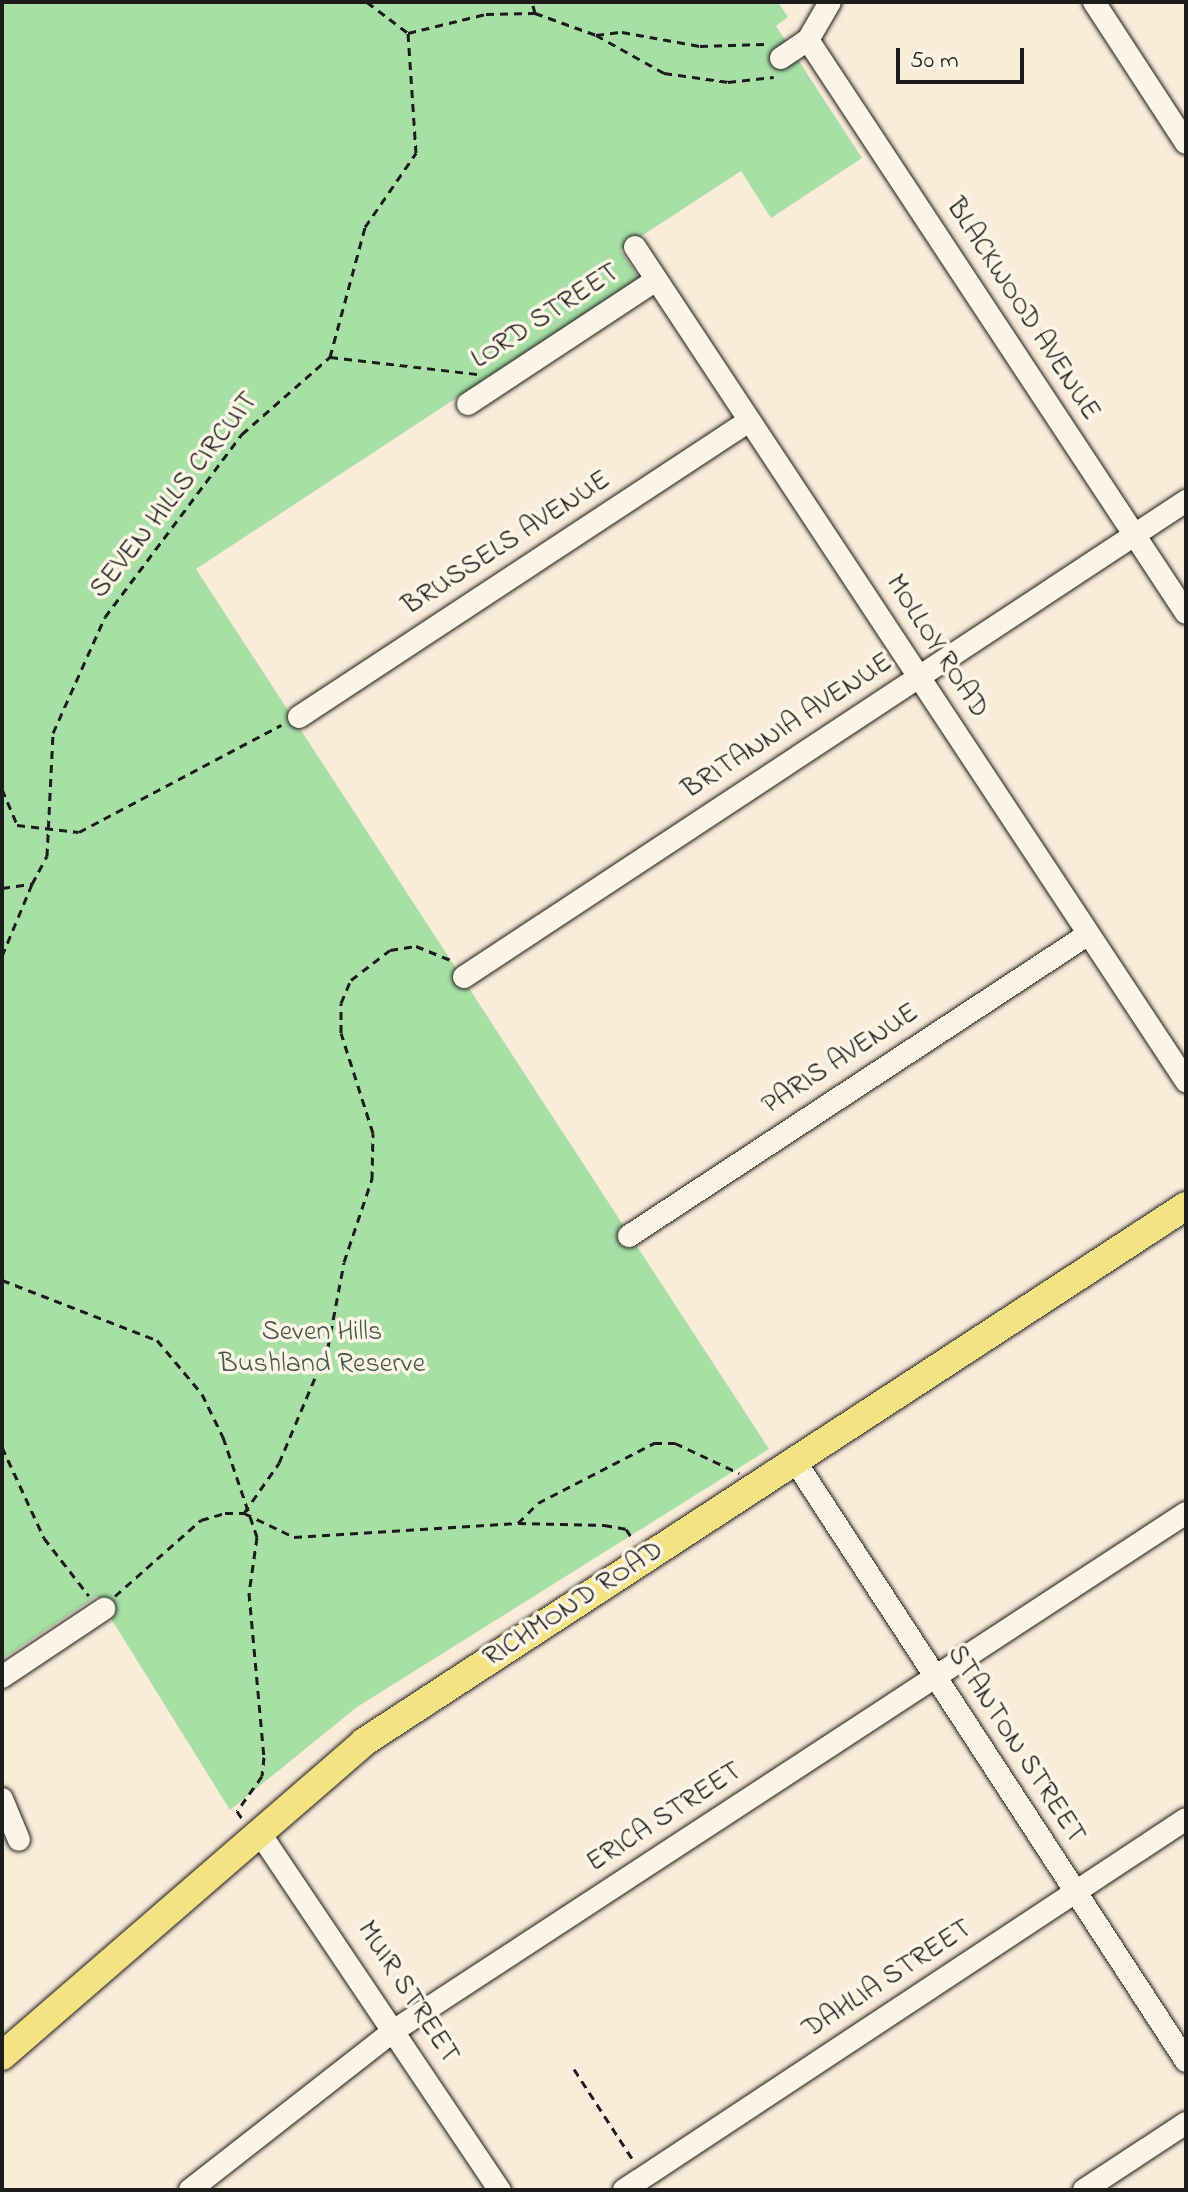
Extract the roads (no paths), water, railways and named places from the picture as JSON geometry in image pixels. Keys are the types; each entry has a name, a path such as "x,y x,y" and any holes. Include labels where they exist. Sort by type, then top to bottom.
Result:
{"main road":[{"name":"RICHMOND ROAD","path":"2,2056 364,1742 1186,1206"}],"street":[{"path":"781,48 808,40 830,2"},
{"path":"1094,2 1186,143"},
{"name":"BLACKWOOD AVENUE","path":"808,40 1186,613"},
{"name":"MOLLOY ROAD","path":"635,247 1186,1081"},
{"name":"LORD STREET","path":"468,404 656,280"},
{"name":"BRUSSELS AVENUE","path":"299,717 749,421"},
{"name":"BRITANNIA AVENUE","path":"464,977 1186,501"},
{"name":"PARIS AVENUE","path":"629,1236 1087,935"},
{"name":"STANTON STREET","path":"795,1461 1186,2061"},
{"name":"ERICA STREET","path":"190,2190 395,2030 1186,1513"},
{"path":"2,1677 104,1609"},
{"path":"2,1799 19,1840"},
{"name":"DAHLIA STREET","path":"624,2190 1186,1819"},
{"name":"MUIR STREET","path":"259,1832 500,2190"},
{"path":"1084,2190 1186,2123"}],"park label":[{"name":"Seven Hills Bushland Reserve","path":"322,1349"}]}
